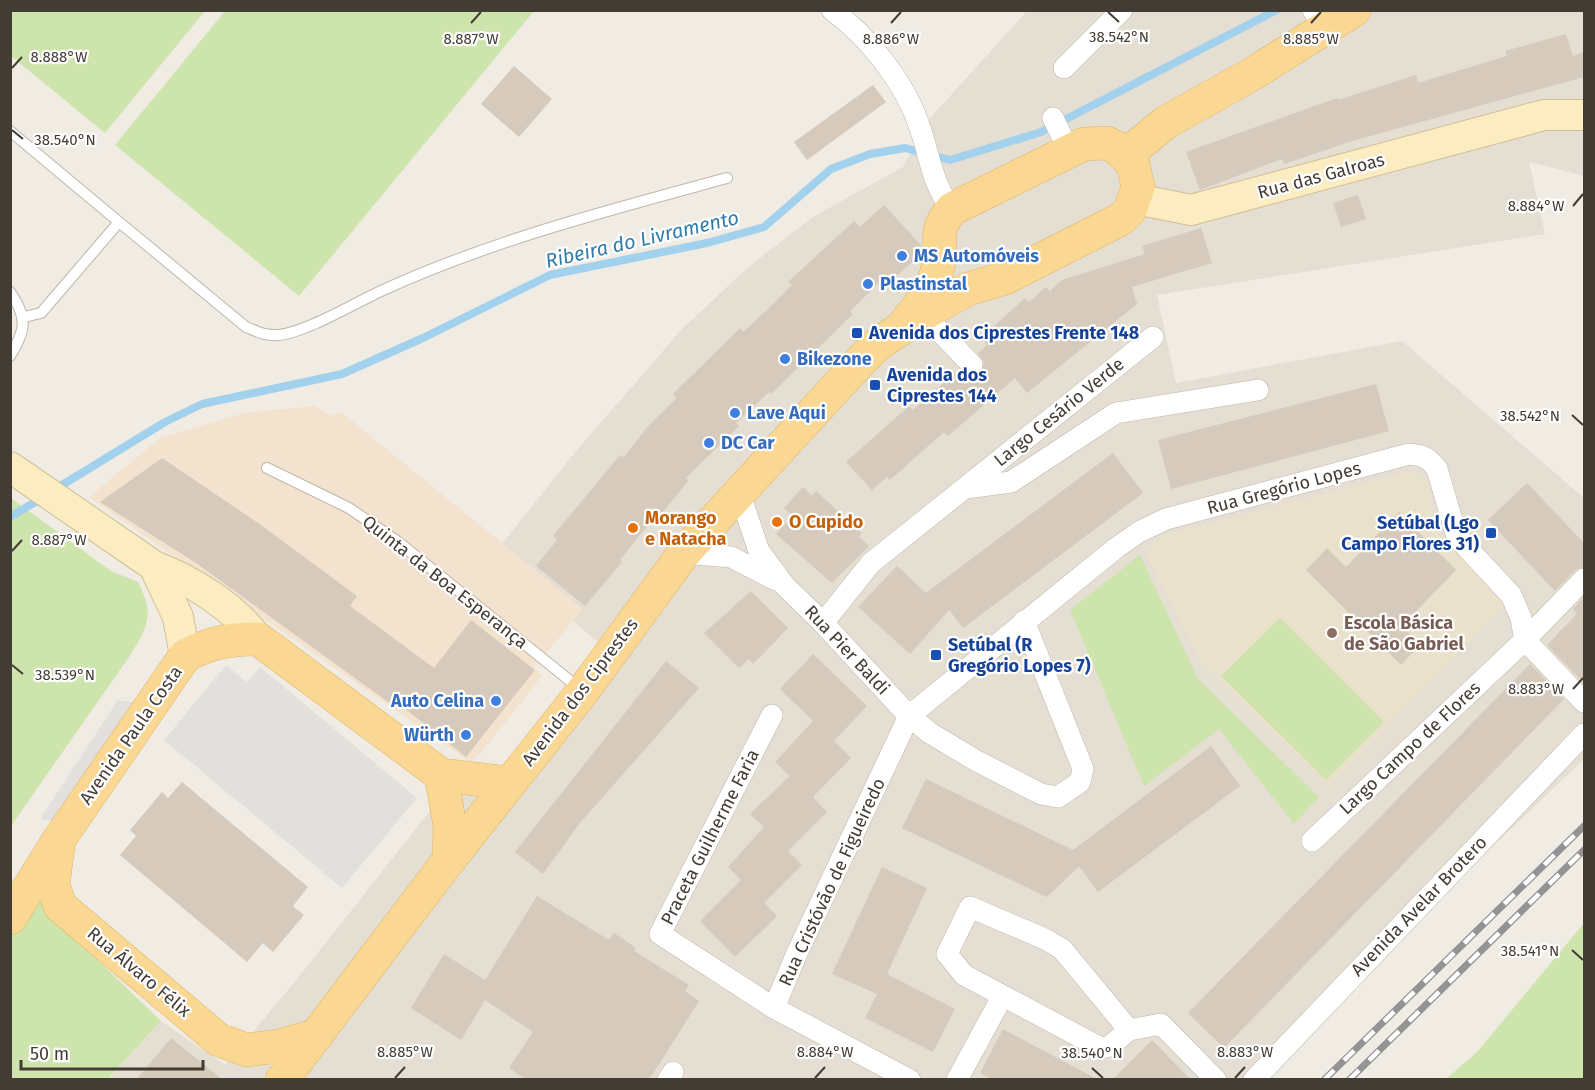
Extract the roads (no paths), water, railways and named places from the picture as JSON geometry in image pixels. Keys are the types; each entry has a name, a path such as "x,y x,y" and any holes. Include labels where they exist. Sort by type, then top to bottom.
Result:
{"main road":[{"path":"1126,155 1165,123 1318,18 1354,10"},
{"name":"Rua das Galroas","path":"1136,199 1182,209 1210,206 1544,115 1584,115"},
{"name":"Rua das Galroas","path":"1505,126 1584,137"},
{"path":"952,209 1061,135 1117,148 1126,155 1138,176 1136,199"},
{"name":"Avenida dos Ciprestes","path":"282,1080 449,860 583,691 684,553 810,414 874,348 913,320 968,289 1005,278 1121,219 1136,199"},
{"name":"Avenida dos Ciprestes","path":"913,320 926,298 938,267 939,230 952,209"},
{"path":"940,255 954,275 974,284 985,284"},
{"path":"19,474 154,566 174,574 210,597 246,623 258,639 441,775 510,783"},
{"path":"154,566 178,617 185,657"},
{"name":"Avenida Paula Costa","path":"10,918 58,841 185,657 208,644 226,639 258,639"},
{"path":"441,775 450,826 449,860"},
{"name":"Rua Álvaro Félix","path":"58,841 53,885 60,906 219,1040 247,1050 279,1046 317,1035"}],"street":[{"path":"832,10 849,23 890,70 920,125 938,189 952,209"},
{"path":"1064,68 1122,10"},
{"path":"913,320 972,366"},
{"name":"Largo Cesário Verde","path":"823,622 871,563 1153,337"},
{"name":"Largo Cesário Verde","path":"965,488 1011,482 1116,413 1258,390"},
{"name":"Rua Gregório Lopes","path":"909,716 1024,621 1139,532 1166,519 1409,454 1422,455 1431,460 1437,469 1457,537 1511,595 1521,618 1525,640 1584,702"},
{"name":"Rua Pier Baldi","path":"739,492 759,551 784,585 823,622 909,716 952,747 1041,794 1058,797 1080,782 1083,770 1024,621"},
{"name":"Rua Pier Baldi","path":"684,553 721,555 739,560 784,585"},
{"name":"Largo Campo de Flores","path":"1312,841 1525,640 1584,579"},
{"name":"Praceta Guilherme Faria","path":"772,715 660,934 774,1008"},
{"name":"Rua Cristóvão de Figueiredo","path":"909,716 797,953 774,1008 910,1080"},
{"name":"Avenida Avelar Brotero","path":"1254,1080 1584,734"},
{"path":"1129,1030 1062,949 1045,939 970,907 947,954 964,975 1101,1048 1110,1046 1129,1030 1161,1024 1216,1080"},
{"path":"957,1080 1002,997"}],"lane":[{"path":"10,131 246,327 263,334 277,335 294,332 386,289 505,242 574,220 728,177"},
{"path":"24,317 42,313 119,222"},
{"path":"10,292 24,317 22,336 10,356"},
{"name":"Quinta da Boa Esperança","path":"267,468 349,508 398,541 583,691"}],"waterway":[{"name":"Ribeira do Livramento","path":"54,490 165,422 202,404 342,374 423,338 550,275 707,243 764,227 831,169 870,154 905,148 950,160 1041,132 1277,10"},
{"name":"Ribeira do Livramento","path":"10,517 42,498"}],"railway":[{"path":"1324,1080 1584,826"},
{"path":"1349,1080 1584,850"}],"place":[{"name":"MS Automóveis","path":"902,256"},
{"name":"Plastinstal","path":"868,284"},
{"name":"Avenida dos Ciprestes Frente 148","path":"857,333"},
{"name":"Bikezone","path":"785,359"},
{"name":"Avenida dos Ciprestes 144","path":"875,385"},
{"name":"Lave Aqui","path":"735,413"},
{"name":"DC Car","path":"709,443"},
{"name":"O Cupido","path":"777,522"},
{"name":"Morango e Natacha","path":"633,528"},
{"name":"Setúbal (Lgo Campo Flores 31)","path":"1491,533"},
{"name":"Escola Básica de São Gabriel","path":"1332,633"},
{"name":"Setúbal (R Gregório Lopes 7)","path":"936,655"},
{"name":"Auto Celina","path":"496,701"},
{"name":"Würth","path":"466,735"}]}
